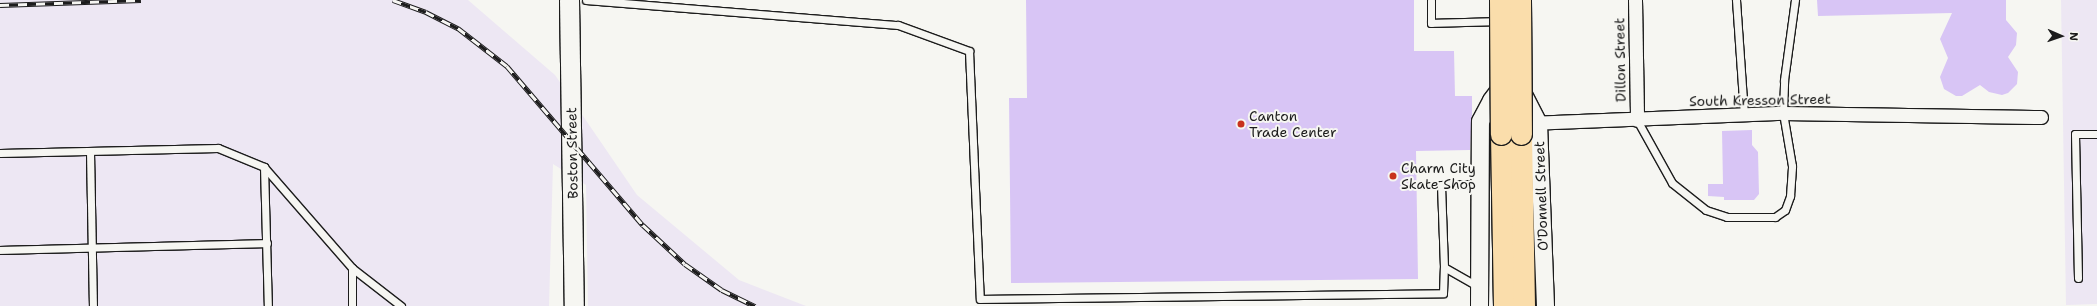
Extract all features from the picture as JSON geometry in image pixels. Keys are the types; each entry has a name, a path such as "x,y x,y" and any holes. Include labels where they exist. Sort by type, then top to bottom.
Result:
{"main road":[{"name":"Boston Street","path":"570,0 574,306"},
{"name":"O'Donnell Street","path":"1500,0 1520,130 1504,306"},
{"name":"O'Donnell Street","path":"1520,0 1520,130 1524,306"}],"street":[{"name":"O'Donnell Street","path":"1479,306 1480,121 1491,100 1506,80 1511,61 1512,0"},
{"name":"Dillon Street","path":"1635,0 1637,120"},
{"name":"O'Donnell Street","path":"1511,61 1516,82 1520,130 1545,306"},
{"name":"South Kresson Street","path":"1480,121 1520,130 1637,120 1783,113 2041,117"}],"lane":[{"path":"586,0 898,26 968,51 980,299 1443,293 1444,267 1441,185 1480,184"},
{"path":"1431,0 1431,23 1512,21"},
{"path":"1736,0 1744,115"},
{"path":"1637,120 1672,183 1706,210 1727,217 1775,218 1785,210 1790,196 1792,166 1783,113 1784,80 1795,0"},
{"path":"2078,278 2075,134 2097,134"},
{"path":"0,153 218,148 264,167 352,268 401,306"},
{"path":"90,152 93,306"},
{"path":"264,167 268,306"},
{"path":"0,250 267,243"},
{"path":"1444,267 1479,287"},
{"path":"352,268 352,306"}],"shaded area":[{"path":"0,0 468,0 555,75 637,195 739,280 806,306 588,306 586,185 553,164 549,306 0,306"},
{"path":"2061,0 2097,0 2097,304 2066,305"}],"building":[{"name":"Canton Trade Center","path":"1026,0 1414,0 1414,51 1454,51 1455,96 1472,96 1470,150 1416,151 1418,279 1011,283 1009,98 1027,98"},
{"path":"1817,0 2006,0 2006,20 2017,33 2016,45 2008,57 2018,72 2017,84 2008,93 2002,95 1989,92 1980,85 1962,96 1956,96 1944,89 1940,77 1948,58 1940,39 1952,13 1818,16"},
{"path":"1752,130 1752,145 1758,152 1759,194 1754,200 1724,200 1724,197 1708,196 1708,184 1723,184 1722,131"}],"railway":[{"path":"0,5 141,0"},
{"path":"393,0 426,12 458,28 507,66 643,225 685,264 722,290 755,306"}],"place":[{"name":"Canton Trade Center","path":"1241,124"},
{"name":"Charm City Skate Shop","path":"1393,176"}]}
